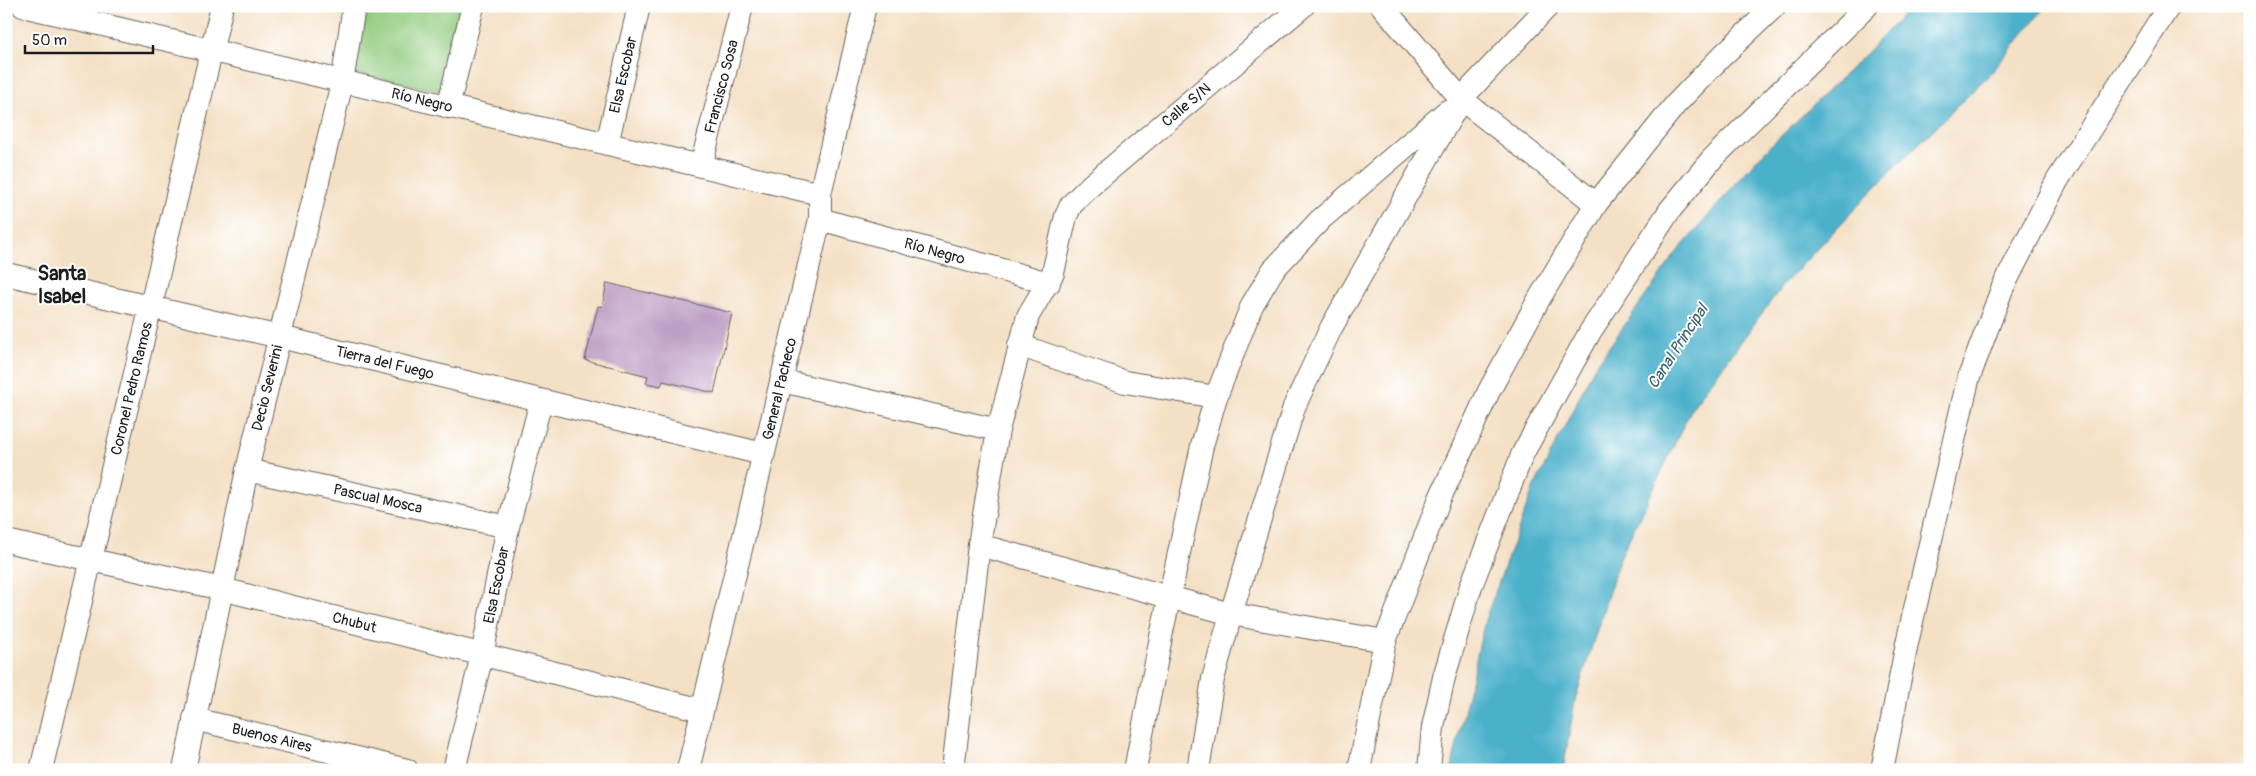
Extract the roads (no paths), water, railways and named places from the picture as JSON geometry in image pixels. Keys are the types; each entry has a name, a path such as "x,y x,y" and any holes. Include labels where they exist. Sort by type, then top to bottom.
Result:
{"street":[{"name":"Río Negro","path":"23,6 342,83 448,106 820,194"},
{"name":"Coronel Pedro Ramos","path":"41,770 222,6"},
{"name":"Decio Severini","path":"184,770 247,470 342,83 354,6"},
{"path":"448,106 473,6"},
{"name":"Elsa Escobar","path":"607,144 639,6"},
{"name":"Francisco Sosa","path":"701,166 742,6"},
{"name":"General Pacheco","path":"688,770 820,219 820,194 866,6"},
{"name":"Calle S/N","path":"1048,283 1057,261 1066,216 1071,205 1303,6"},
{"path":"1382,6 1461,99 1596,204"},
{"path":"1135,770 1202,446 1216,397 1252,305 1273,270 1320,220 1461,99 1548,6"},
{"path":"1359,770 1385,641 1440,498 1489,391 1539,299 1596,204 1675,105 1722,56 1775,6"},
{"path":"1428,770 1433,727 1444,677 1471,586 1523,453 1590,332 1670,210 1712,160 1867,6"},
{"path":"1882,770 1906,643 1968,380 2002,289 2057,181 2168,6"},
{"path":"1198,770 1214,678 1231,614 1294,407 1331,328 1461,99"},
{"name":"Río Negro","path":"820,219 1048,283"},
{"name":"Tierra del Fuego","path":"6,274 280,337 763,454"},
{"path":"953,770 979,545 998,430 1028,316 1048,283"},
{"path":"1019,345 1125,382 1162,386 1216,397"},
{"path":"782,381 998,430"},
{"name":"Elsa Escobar","path":"454,770 482,655 508,527 541,401"},
{"name":"Pascual Mosca","path":"247,470 508,527"},
{"name":"Chubut","path":"6,541 222,589 702,710"},
{"path":"979,545 1231,614 1385,641"},
{"name":"Buenos Aires","path":"194,719 407,770"}],"water":[{"name":"Canal Principal","path":"1911,6 2046,6 1993,71 1886,176 1783,285 1692,408 1619,560 1575,700 1563,770 1451,770 1485,620 1533,489 1594,368 1677,252 1758,158 1867,53"}],"district":[{"name":"Santa Isabel","path":"62,284"}]}
